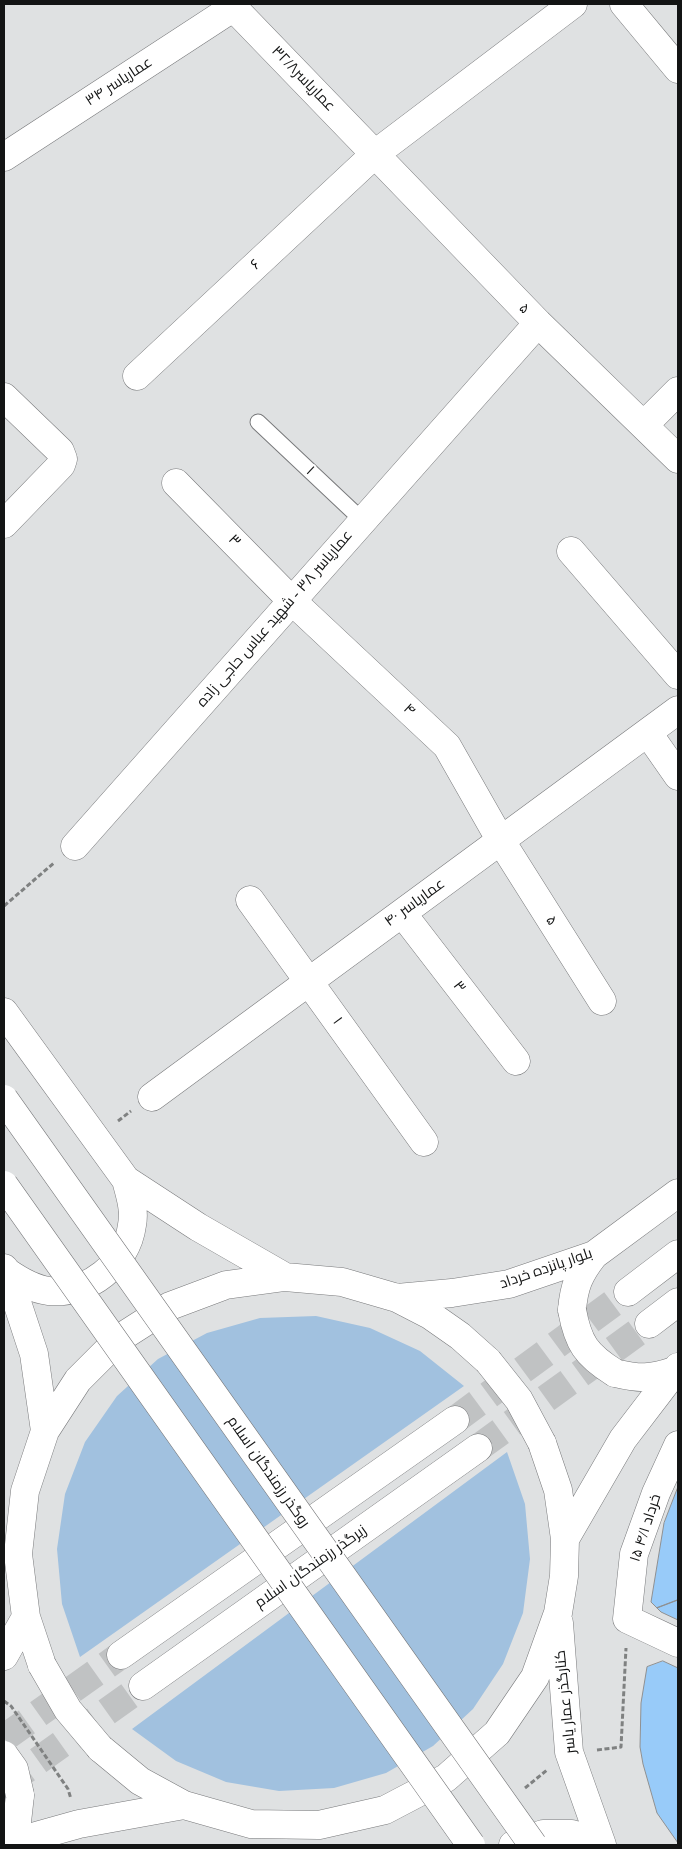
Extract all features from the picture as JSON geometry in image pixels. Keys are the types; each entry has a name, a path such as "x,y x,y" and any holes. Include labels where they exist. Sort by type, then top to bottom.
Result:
{"main road":[{"name":"۶","path":"137,376 375,154 573,4"},
{"path":"624,4 678,69"},
{"name":"عماریاسر۳۲/۸","path":"232,5 375,154"},
{"name":"عماریاسر ۳۴","path":"4,157 232,5"},
{"name":"۵","path":"375,154 538,323 678,459"},
{"name":"عماریاسر ۳۸ - شهید عباس حاجی زاده","path":"75,846 538,323"},
{"path":"644,425 678,391"},
{"path":"4,397 60,450 63,459 60,465 4,524"},
{"name":"۳","path":"176,483 291,600"},
{"path":"571,551 678,675"},
{"name":"۴","path":"291,600 447,746 501,841"},
{"name":"عماریاسر ۴۰","path":"152,1097 678,710"},
{"path":"648,733 678,776"},
{"name":"۵","path":"501,841 602,1000"},
{"name":"۱","path":"250,900 424,1142"},
{"name":"۳","path":"402,913 516,1061"},
{"path":"4,1012 126,1180 198,1226 285,1277"},
{"name":"روگذر رزمندگان اسلام","path":"4,1099 533,1845"},
{"path":"5,1270 27,1285 49,1291 72,1289 94,1281 112,1267 125,1248 132,1226 132,1202 126,1180"},
{"path":"4,1184 471,1845"},
{"name":"بلوار پانزده خرداد","path":"397,1298 452,1293 509,1284 594,1255 678,1193"},
{"path":"628,1292 678,1254"},
{"path":"594,1255 581,1271 574,1289 572,1310 575,1330 584,1348 598,1362 615,1373 635,1378 655,1377 676,1369"},
{"path":"5,1270 34,1354 46,1431"},
{"path":"251,1824 319,1825 385,1810 446,1778 497,1733 535,1677 558,1613 564,1576 564,1539 558,1490 542,1443 519,1400 488,1361 460,1336 438,1320 397,1298 342,1282 285,1277 226,1285 170,1306 120,1338 78,1380 46,1431 25,1491 18,1554 26,1617 42,1666 68,1710 100,1748 140,1780 184,1805 251,1824 310,1845"},
{"path":"649,1324 678,1302"},
{"path":"564,1539 623,1439 676,1369"},
{"path":"121,1655 454,1420"},
{"name":"۱۵ خرداد ۴/۱","path":"678,1446 656,1494 634,1554 627,1619 678,1643"},
{"name":"زیرگذر رزمندگان اسلام","path":"143,1686 478,1448"},
{"name":"کنارگذر عمار یاسر","path":"558,1613 569,1752 601,1844"},
{"path":"4,1656 26,1617"},
{"path":"4,1755 14,1769 20,1795 17,1822 4,1845"},
{"path":"4,1845 79,1824 184,1805"},
{"path":"513,1845 543,1834 572,1834 601,1844"}],"lane":[{"name":"۱","path":"258,422 362,520"}],"path":[{"path":"4,906 75,846"},
{"path":"94,1137 152,1097"},
{"path":"4,1701 11,1706 68,1789 79,1824"}],"shaded area":[{"path":"316,1316 370,1328 420,1351 464,1386 80,1657 62,1604 57,1549 65,1494 85,1442 117,1396 158,1359 207,1333 260,1318"},
{"path":"507,1452 525,1504 530,1559 523,1613 503,1664 473,1709 433,1746 386,1773 334,1788 279,1791 226,1782 176,1761 132,1729"}],"building":[{"path":"678,1487 678,1600 657,1608 651,1602 664,1523"},
{"path":"678,1600 678,1620 657,1608"},
{"path":"663,1661 678,1668 678,1843 657,1813 640,1747 641,1703 647,1667"}],"tunnel":[{"path":"455,1420 628,1292"},
{"path":"478,1448 649,1324"},
{"path":"4,1738 121,1655"},
{"path":"4,1785 143,1686"}]}
